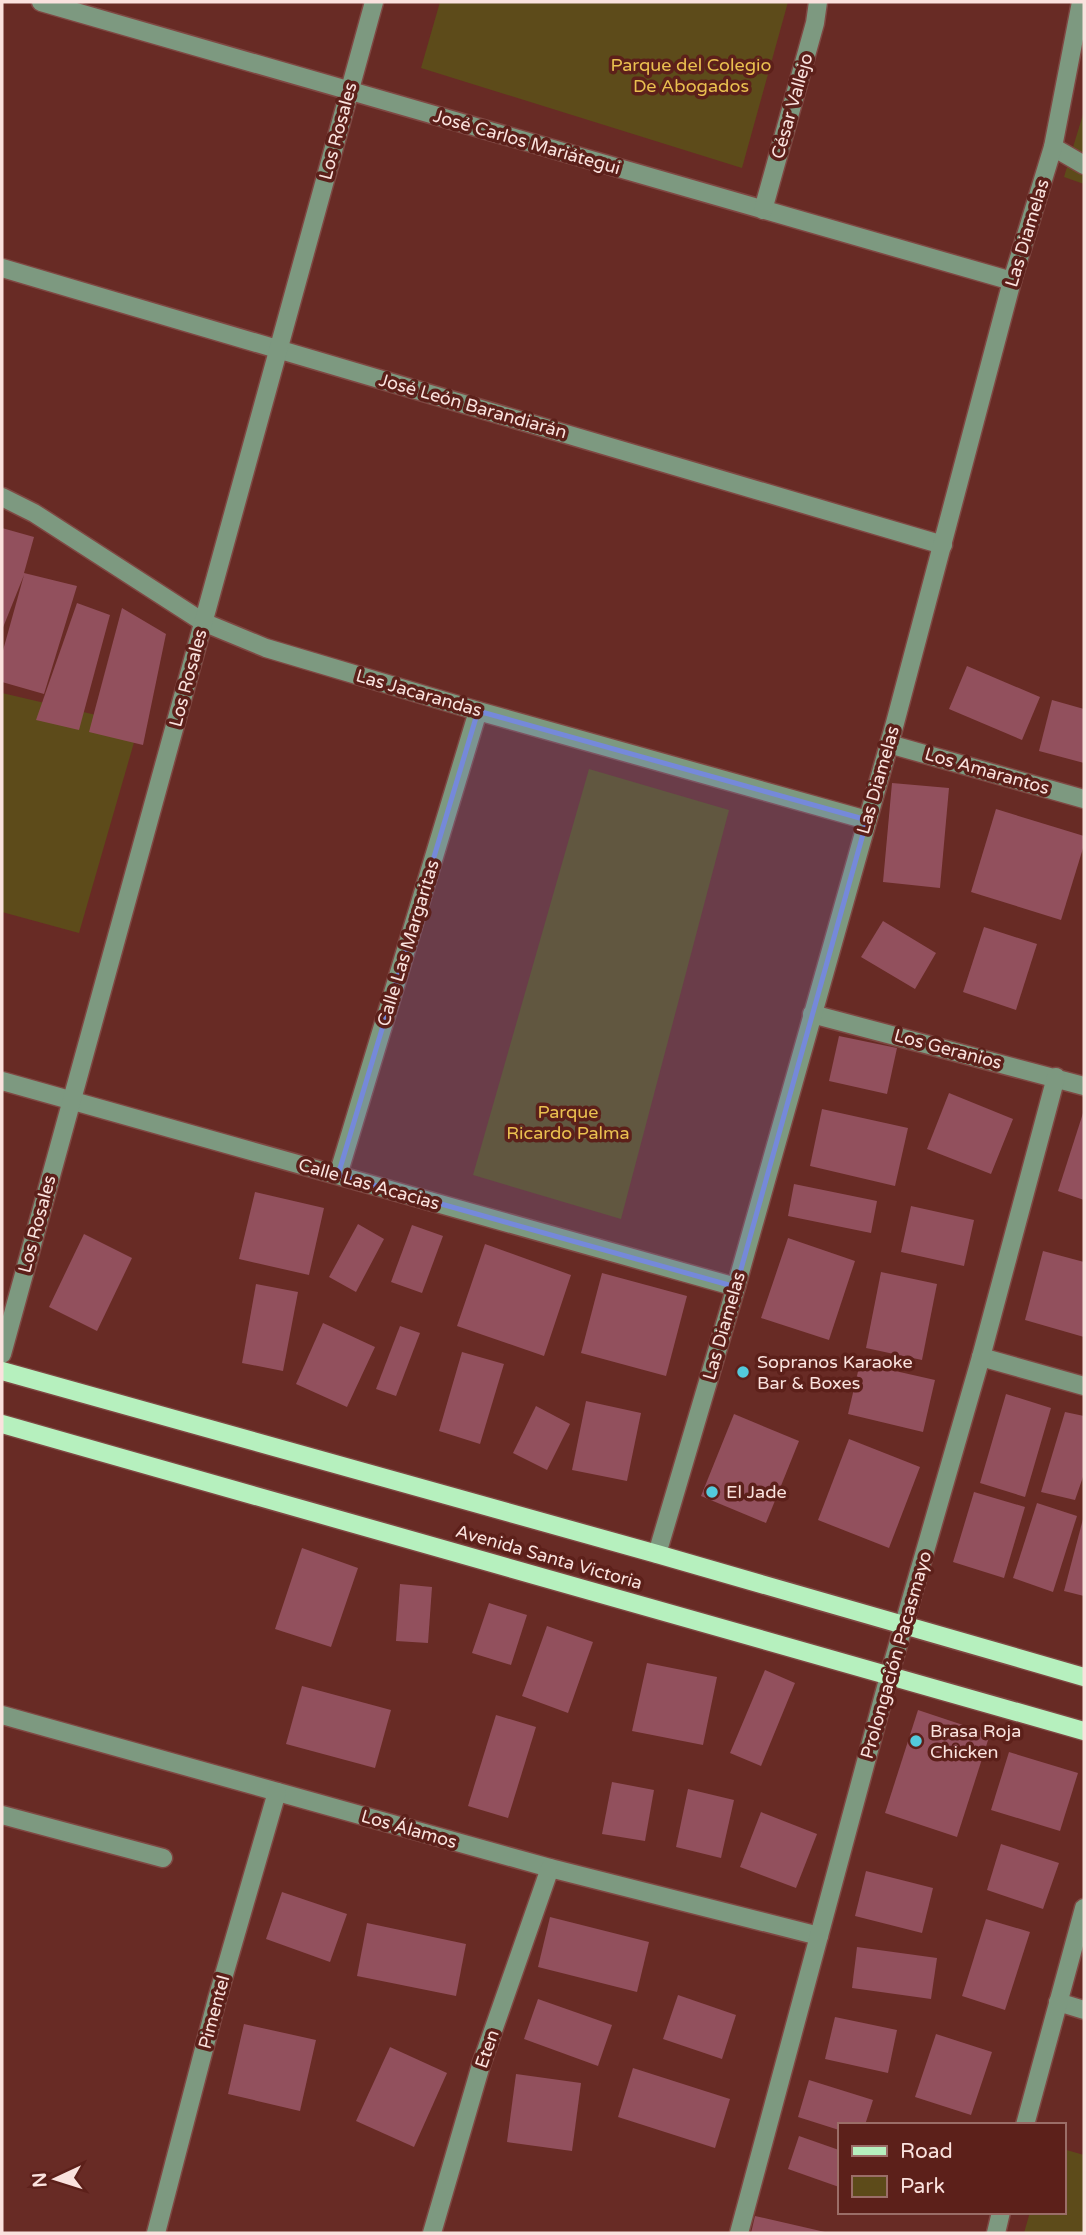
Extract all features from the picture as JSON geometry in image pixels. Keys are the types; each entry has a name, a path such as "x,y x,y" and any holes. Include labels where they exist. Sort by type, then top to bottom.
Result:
{"main road":[{"name":"Avenida Santa Victoria","path":"2,1371 657,1554 1084,1677"},
{"name":"Avenida Santa Victoria","path":"2,1424 1084,1731"}],"street":[{"name":"José Carlos Mariátegui","path":"41,2 1012,281"},
{"name":"Los Rosales","path":"2,1354 374,2"},
{"name":"César Vallejo","path":"763,209 815,23 818,2"},
{"name":"Las Diamelas","path":"657,1554 736,1287 890,744 1012,281 1053,147 1082,2"},
{"path":"1053,147 1084,165"},
{"name":"José León Barandiarán","path":"2,268 943,545"},
{"name":"Las Jacarandas","path":"2,497 34,513 203,622 265,648 867,820"},
{"name":"Calle Las Margaritas","path":"338,1175 478,710"},
{"name":"Los Amarantos","path":"890,744 1084,799"},
{"name":"Los Geranios","path":"813,1014 1084,1086"},
{"name":"Prolongación Pacasmayo","path":"739,2233 889,1676 981,1357 1056,1077"},
{"name":"Calle Las Acacias","path":"2,1081 736,1287"},
{"path":"981,1357 1084,1386"},
{"name":"Los Álamos","path":"2,1715 550,1868 819,1936"},
{"name":"Pimentel","path":"156,2233 217,1999 277,1792"},
{"path":"2,1815 163,1858"},
{"name":"Eten","path":"432,2233 481,2065 550,1868"},
{"path":"1026,2123 1084,1908"},
{"path":"1058,2002 1084,2010"},
{"path":"996,2233 1001,2214"}],"highlighted area":[{"path":"478,711 867,820 736,1287 338,1175"}],"green space":[{"name":"Parque del Colegio De Abogados","path":"440,2 788,2 742,168 421,68"},
{"path":"1084,111 1084,184 1064,177"},
{"path":"2,693 139,725 79,933 2,912"},
{"name":"Parque Ricardo Palma","path":"589,769 729,810 621,1219 473,1175"},
{"path":"1065,2150 1084,2155 1084,2233 1024,2233 1029,2214 1065,2214"}],"building":[{"path":"2,528 34,537 24,573 77,586 44,694 2,682 2,654 24,575 2,630"},
{"path":"77,603 110,615 79,730 36,720"},
{"path":"122,608 166,634 143,745 89,732"},
{"path":"967,666 1040,697 1022,740 949,709"},
{"path":"1052,700 1084,709 1084,763 1039,751"},
{"path":"892,783 949,788 940,888 883,882"},
{"path":"996,809 1084,836 1084,845 1061,920 971,892"},
{"path":"883,921 936,953 915,989 861,957"},
{"path":"984,927 1037,944 1016,1010 963,992"},
{"path":"839,1036 897,1048 887,1094 829,1081"},
{"path":"949,1093 1013,1119 991,1174 927,1149"},
{"path":"822,1109 908,1128 895,1186 810,1166"},
{"path":"1084,1110 1084,1200 1058,1191"},
{"path":"794,1184 877,1201 871,1233 788,1216"},
{"path":"255,1192 324,1208 309,1275 239,1259"},
{"path":"911,1206 974,1220 964,1266 901,1252"},
{"path":"358,1224 384,1239 356,1292 329,1277"},
{"path":"412,1225 443,1236 422,1293 391,1282"},
{"path":"84,1234 132,1258 97,1331 49,1307"},
{"path":"788,1238 855,1261 829,1340 761,1318"},
{"path":"485,1244 571,1275 544,1356 457,1326"},
{"path":"1043,1251 1084,1262 1084,1337 1025,1320"},
{"path":"881,1272 937,1284 922,1360 866,1348"},
{"path":"602,1273 687,1296 666,1376 581,1353"},
{"path":"256,1284 298,1292 283,1371 242,1363"},
{"path":"323,1323 375,1347 347,1407 296,1384"},
{"path":"400,1326 420,1333 396,1396 376,1389"},
{"path":"462,1352 504,1364 480,1444 439,1431"},
{"path":"860,1363 935,1380 923,1432 848,1414"},
{"path":"1006,1394 1051,1408 1025,1497 980,1483"},
{"path":"586,1401 641,1413 627,1481 572,1470"},
{"path":"536,1406 570,1424 547,1470 513,1453"},
{"path":"1065,1412 1084,1416 1084,1474 1075,1500 1041,1492"},
{"path":"734,1414 799,1441 766,1523 701,1496"},
{"path":"849,1439 920,1467 889,1548 818,1520"},
{"path":"974,1492 1025,1507 1004,1578 953,1562"},
{"path":"1037,1503 1077,1516 1053,1592 1013,1578"},
{"path":"1084,1519 1084,1596 1064,1591"},
{"path":"302,1548 358,1568 331,1647 275,1629"},
{"path":"400,1584 432,1587 428,1643 396,1641"},
{"path":"489,1603 527,1615 511,1665 472,1653"},
{"path":"547,1626 593,1642 568,1713 522,1696"},
{"path":"647,1663 717,1677 703,1745 632,1731"},
{"path":"765,1670 795,1683 761,1766 730,1753"},
{"path":"302,1686 391,1710 375,1768 286,1744"},
{"path":"918,1710 990,1734 957,1837 885,1813"},
{"path":"496,1715 536,1727 508,1818 468,1806"},
{"path":"1009,1752 1078,1773 1060,1831 991,1810"},
{"path":"612,1782 654,1790 645,1841 602,1834"},
{"path":"688,1789 734,1800 721,1858 676,1847"},
{"path":"761,1812 817,1834 796,1888 740,1867"},
{"path":"1001,1844 1059,1863 1043,1909 987,1890"},
{"path":"866,1871 933,1888 922,1933 855,1916"},
{"path":"282,1892 347,1914 330,1962 266,1939"},
{"path":"550,1917 649,1942 637,1992 538,1967"},
{"path":"986,1919 1030,1932 1005,2010 962,1996"},
{"path":"367,1923 466,1944 456,1996 357,1976"},
{"path":"857,1947 937,1958 931,1999 852,1988"},
{"path":"678,1995 736,2015 722,2059 663,2039"},
{"path":"538,1999 612,2025 598,2066 524,2039"},
{"path":"835,2017 897,2030 888,2073 825,2059"},
{"path":"244,2024 316,2040 300,2111 228,2094"},
{"path":"936,2034 992,2052 971,2115 915,2097"},
{"path":"390,2047 447,2073 414,2147 356,2121"},
{"path":"633,2068 730,2099 715,2148 618,2117"},
{"path":"516,2074 581,2083 572,2151 507,2142"},
{"path":"809,2080 873,2100 866,2123 838,2123 838,2130 798,2117"},
{"path":"799,2136 838,2150 838,2187 788,2169"},
{"path":"755,2216 825,2232 825,2233 751,2233"}],"place":[{"name":"Sopranos Karaoke Bar & Boxes","path":"743,1372"},
{"name":"El Jade","path":"712,1492"},
{"name":"Brasa Roja Chicken","path":"916,1741"}]}
